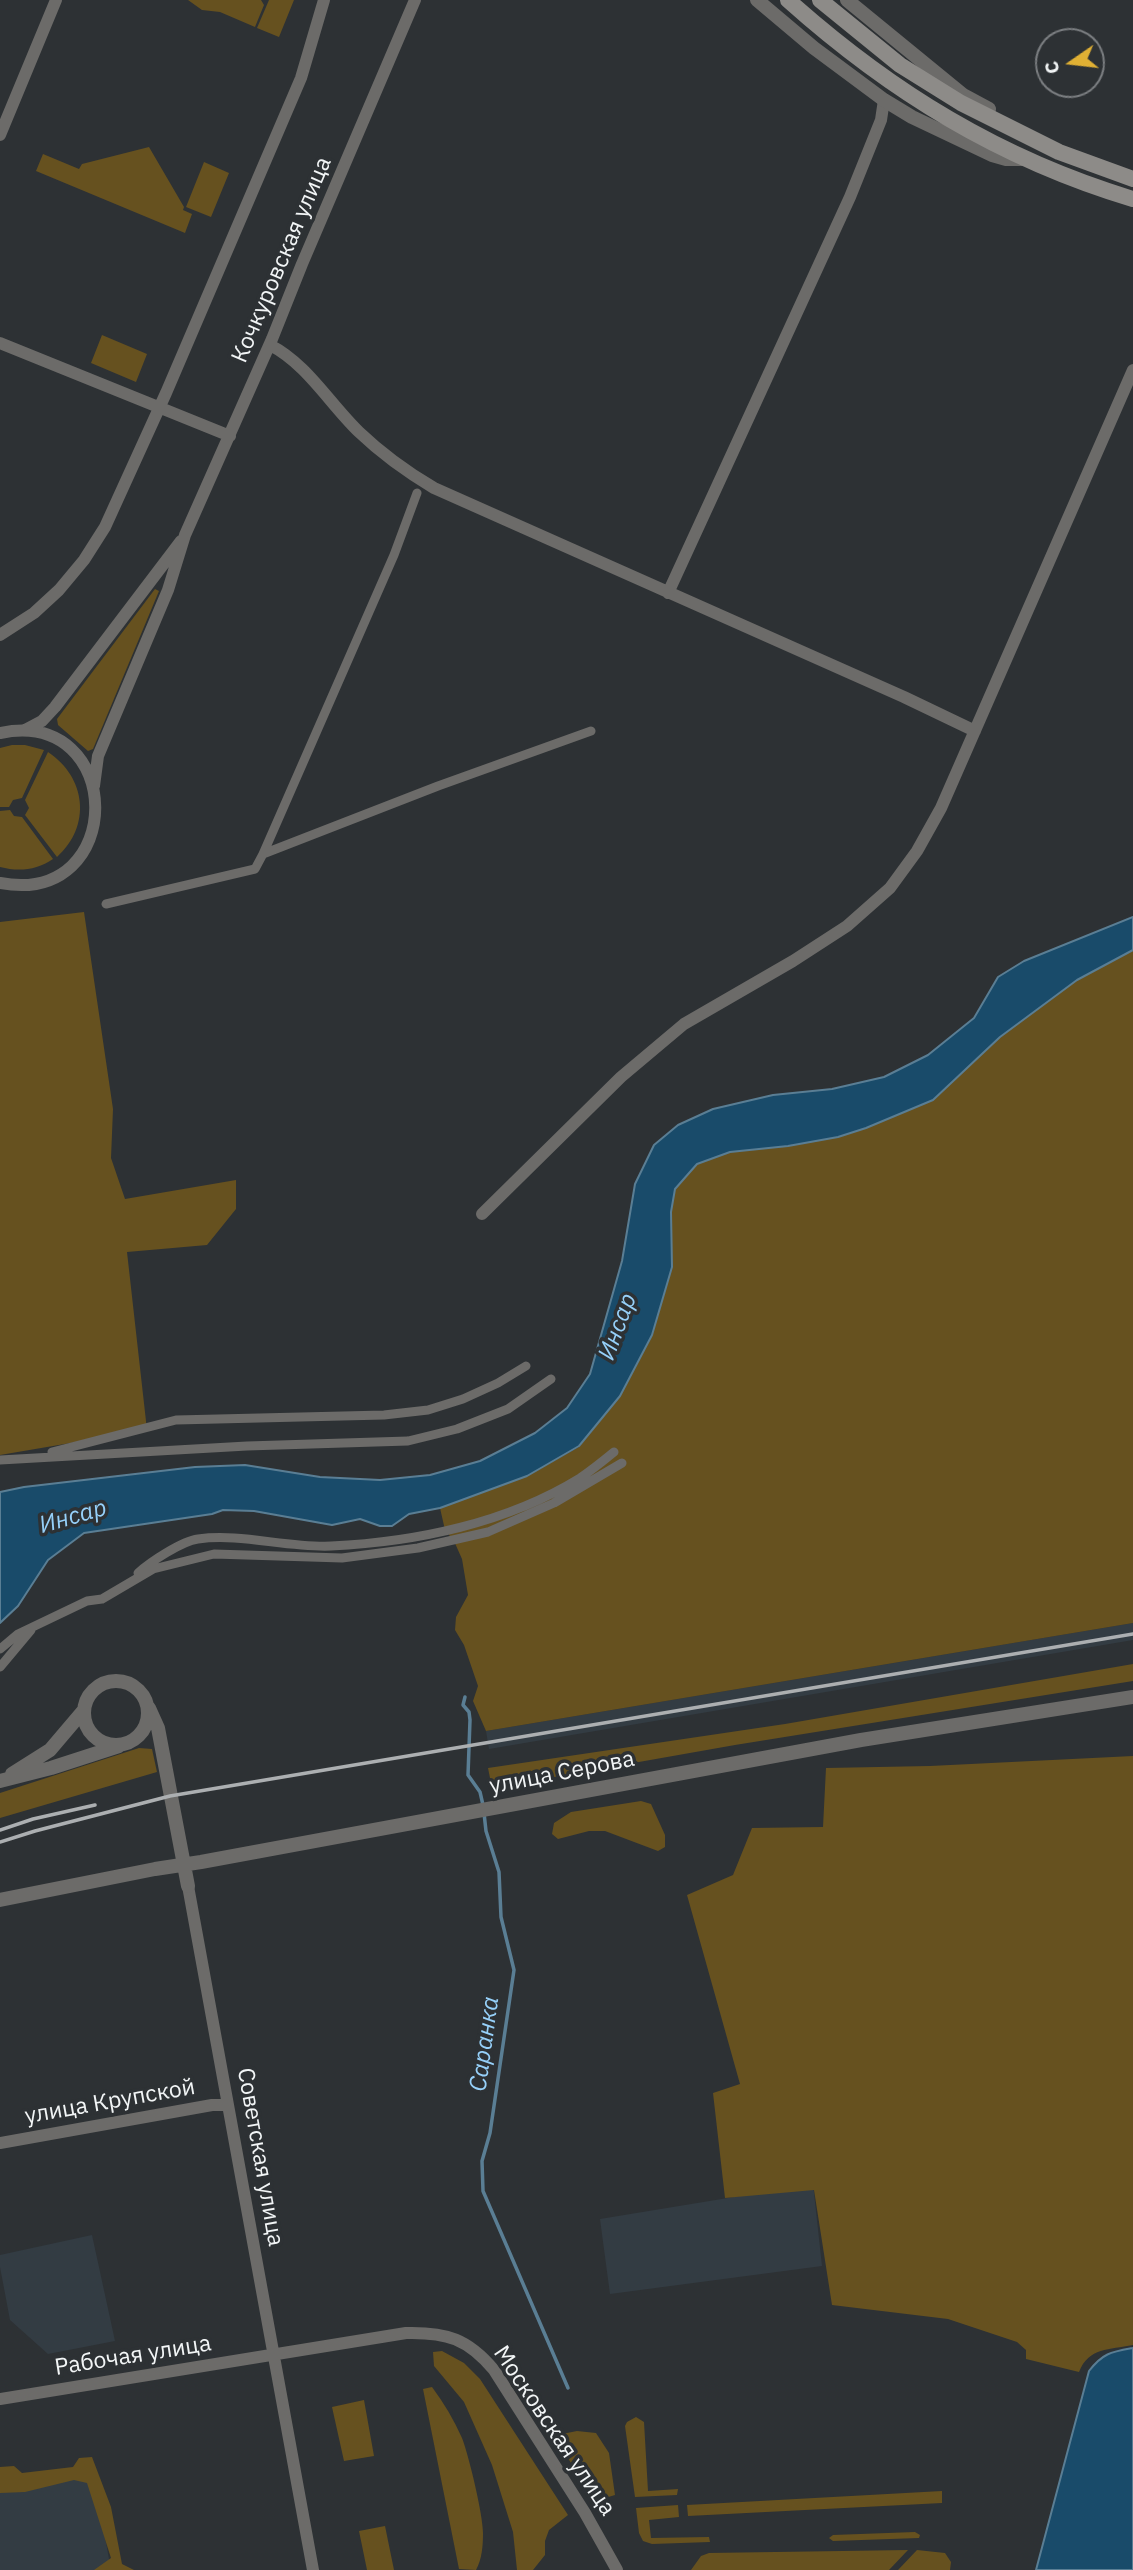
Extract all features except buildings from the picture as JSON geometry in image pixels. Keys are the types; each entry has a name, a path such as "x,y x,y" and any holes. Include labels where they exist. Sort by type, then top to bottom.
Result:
{"main road":[{"path":"788,0 863,62 915,100 1022,159 1051,172 1133,199"},
{"path":"820,0 938,89 1029,139 1133,179"}],"street":[{"path":"0,135 56,0"},
{"path":"0,635 60,590 84,561 105,527 160,407 301,78 324,0"},
{"name":"Кочкуровская улица","path":"0,883 27,885 56,876 74,862 88,844 97,815 94,786 98,756 168,590 185,536 270,345 415,0"},
{"path":"757,0 814,48 884,100 912,117 992,155 1006,159 1022,159"},
{"path":"847,0 963,94 1012,122 1029,139"},
{"path":"668,593 849,197 881,120 884,100"},
{"path":"0,343 230,436"},
{"path":"270,345 288,355 359,432 385,455 422,481 975,731"},
{"path":"482,1214 621,1077 684,1024 793,961 847,926 890,888 917,851 942,808 1133,370"},
{"path":"106,904 255,869 394,555 417,493"},
{"name":"Кочкуровская улица","path":"25,730 42,721 55,707 185,536"},
{"path":"0,733 25,730 63,743 82,762 94,786"},
{"path":"263,854 438,786 591,731"},
{"path":"0,1467 176,1420 384,1415 428,1410 463,1399 527,1366"},
{"path":"0,1460 247,1446 408,1441 457,1429 508,1409 551,1379"},
{"path":"121,1588 148,1565 196,1539 328,1546 419,1537 462,1526 498,1515 548,1494 581,1477 614,1452"},
{"path":"0,1649 19,1634 87,1601 102,1599 153,1569 214,1554 342,1558 418,1548 488,1532 554,1503 621,1463"},
{"path":"0,1667 35,1626"},
{"path":"1,1781 99,1754 125,1743 143,1731 147,1723 147,1704 137,1688 119,1680 109,1681 93,1690 87,1698 84,1720 94,1737 112,1745 125,1743 147,1742 163,1753"},
{"name":"улица Серова","path":"0,1900 861,1740 1133,1697"},
{"name":"Советская улица","path":"147,1704 158,1728 163,1753 313,2570"},
{"path":"1,1781 50,1749 84,1710"},
{"name":"улица Крупской","path":"0,2143 212,2105 227,2105"},
{"name":"Московская улица","path":"273,2355 406,2333 441,2334 468,2345 494,2370 617,2570"},
{"name":"Рабочая улица","path":"0,2399 273,2355"}],"shaded area":[{"path":"188,0 261,0 264,5 255,27 220,12 202,10"},
{"path":"269,0 294,0 279,37 257,28"},
{"path":"149,147 184,207 183,210 192,214 185,233 36,171 43,154 79,169 82,164"},
{"path":"204,162 229,173 211,217 186,207"},
{"path":"102,335 147,354 136,382 91,363"},
{"path":"155,589 159,591 93,749 88,751 58,725 57,719"},
{"path":"12,745 44,750 22,798 13,800 9,807 0,807 0,748"},
{"path":"48,752 61,762 70,775 80,802 76,831 57,857 25,815 29,808 25,800"},
{"path":"10,810 14,816 22,817 53,859 28,869 0,867 0,811"},
{"path":"84,912 113,1109 111,1158 125,1199 236,1180 236,1209 207,1245 127,1252 147,1430 0,1455 0,922"},
{"path":"1133,950 1133,1623 486,1731 473,1701 478,1686 464,1645 455,1630 456,1617 468,1595 462,1559 454,1541 445,1530 440,1508 527,1476 579,1447 620,1396 672,1267 671,1212 675,1189 697,1164 730,1152 838,1137 933,1100 1000,1037 1077,980"},
{"path":"1133,1623 1133,1640 489,1749 486,1731"},
{"path":"1133,1664 1133,1681 735,1745 492,1788 488,1768 785,1724"},
{"path":"139,1748 152,1749 157,1772 0,1818 0,1793"},
{"path":"1133,1756 1133,2345 1094,2354 1079,2372 1026,2359 1026,2350 1017,2342 948,2319 832,2305 814,2190 725,2198 713,2093 740,2084 687,1895 733,1875 752,1828 823,1827 826,1768"},
{"path":"641,1801 651,1804 665,1835 665,1847 658,1851 605,1831 589,1831 558,1839 552,1834 554,1823 571,1812"},
{"path":"813,2184 822,2266 610,2294 600,2219"},
{"path":"92,2235 115,2341 48,2354 10,2320 0,2255"},
{"path":"442,2351 464,2363 480,2379 568,2515 549,2530 545,2541 545,2555 533,2570 517,2570 513,2532 492,2465 464,2402 434,2366 433,2352"},
{"path":"432,2387 459,2431 472,2471 483,2533 482,2552 476,2570 459,2569 423,2389"},
{"path":"364,2400 374,2456 344,2461 332,2407"},
{"path":"636,2417 644,2422 648,2491 678,2489 677,2495 635,2497 625,2426"},
{"path":"577,2431 596,2433 609,2453 615,2495 595,2501 559,2444 562,2434"},
{"path":"92,2457 111,2507 122,2564 134,2570 94,2570 111,2558 87,2483 74,2480 25,2492 0,2493 0,2467 14,2466 22,2473 73,2467 79,2458"},
{"path":"93,2471 111,2570 0,2570 0,2489"},
{"path":"942,2491 942,2503 688,2516 687,2505"},
{"path":"678,2505 679,2517 649,2520 651,2538 709,2537 710,2542 652,2544 643,2541 639,2533 636,2508"},
{"path":"385,2526 394,2570 367,2570 359,2531"},
{"path":"915,2532 920,2535 919,2538 833,2541 829,2538 833,2535"},
{"path":"908,2550 889,2570 691,2570 701,2556 709,2553"},
{"path":"917,2550 945,2553 951,2562 950,2570 898,2570"}],"water":[{"name":"Инсар","path":"1133,917 1133,950 1077,980 1000,1037 933,1100 838,1137 730,1152 697,1164 675,1189 671,1212 672,1267 652,1335 620,1396 579,1446 527,1476 440,1508 409,1514 392,1526 380,1526 360,1519 332,1525 254,1511 223,1510 212,1514 84,1533 48,1560 18,1606 0,1623 0,1492 195,1467 245,1465 320,1477 380,1480 430,1475 480,1461 535,1433 567,1408 590,1374 622,1261 635,1184 654,1145 678,1125 713,1109 773,1095 832,1089 884,1077 928,1055 974,1018 998,977 1024,961"},
{"path":"1133,2348 1133,2570 1036,2570 1089,2371 1108,2354"}],"waterway":[{"name":"Саранка","path":"465,1697 463,1705 469,1712 470,1720 468,1775 480,1792 483,1805"},
{"name":"Саранка","path":"484,1813 486,1831 499,1872 501,1917 514,1970 490,2133 482,2161 483,2191 568,2388"}],"railway":[{"path":"0,1842 170,1796 1133,1634"},
{"path":"0,1830 33,1819 95,1805"}]}
